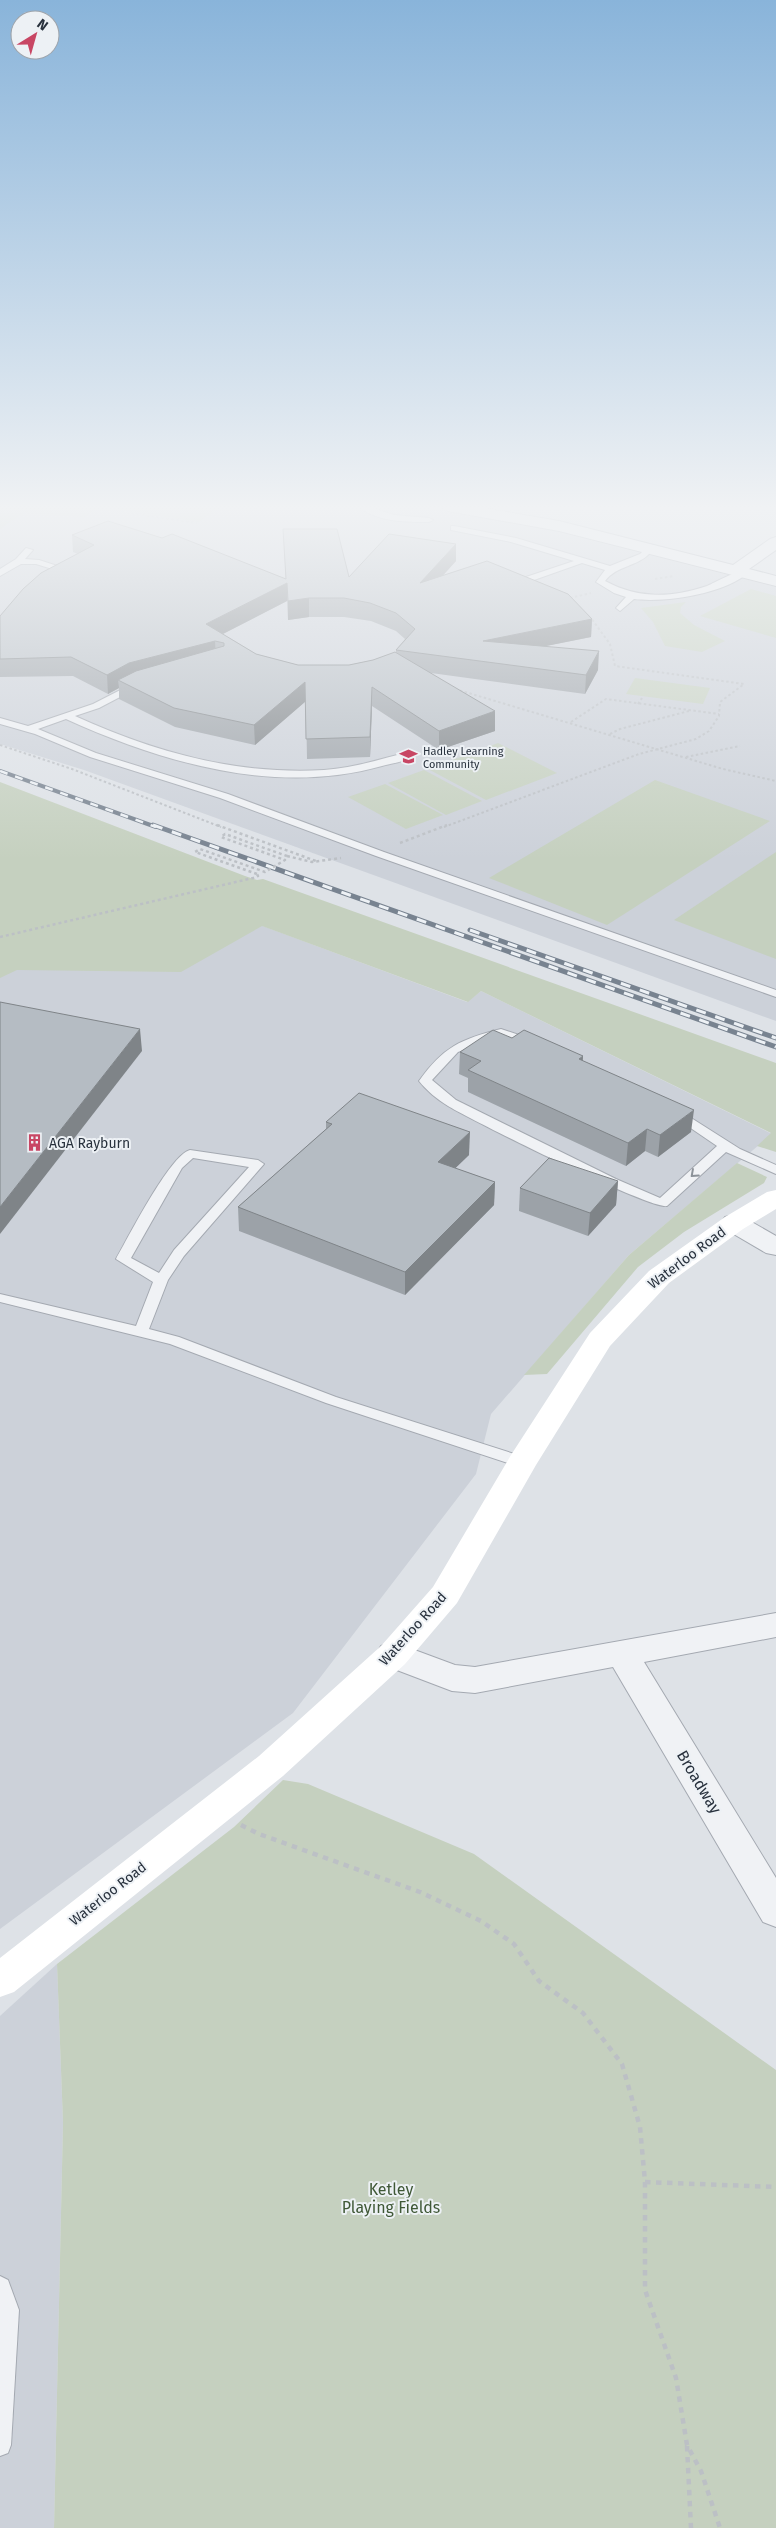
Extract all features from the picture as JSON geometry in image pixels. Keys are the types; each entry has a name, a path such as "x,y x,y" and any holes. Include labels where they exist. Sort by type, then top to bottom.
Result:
{"street":[{"name":"Waterloo Road","path":"0,1980 271,1766 393,1655 445,1594 522,1462 600,1340 659,1277 734,1223 776,1198"},
{"path":"734,1223 776,1247"},
{"path":"393,1655 452,1678 475,1680 776,1625"},
{"name":"Broadway","path":"621,1652 776,1911"}],"lane":[{"path":"28,729 96,706 143,683"},
{"path":"66,716 127,744 185,761 267,772 310,775 340,773 382,766 413,754"},
{"path":"0,721 28,729 93,755 224,796 380,854 776,994"},
{"path":"164,778 185,761"},
{"path":"547,1049 501,1033 454,1049 437,1065 425,1081 452,1103 611,1182 662,1203 726,1145"},
{"path":"667,1107 735,1152 776,1170"},
{"path":"141,1332 161,1280 179,1253 258,1164 190,1154 177,1166 123,1259 161,1280"},
{"path":"0,1298 174,1340 332,1400 522,1462"},
{"path":"0,2287 8,2310 0,2445"}],"path":[{"path":"0,937 258,876 257,874 195,852 200,849 265,872 285,860 221,837 225,834 287,856 317,861 357,856 370,860 404,841 630,757 696,739 709,731 719,714 720,702 744,684 615,666"},
{"path":"447,686 685,758 776,781"},
{"path":"638,704 642,698"},
{"path":"571,723 606,699 719,714"},
{"path":"610,734 620,729 692,710"},
{"path":"0,745 72,769 158,804 317,861"},
{"path":"685,758 740,746"},
{"path":"214,1810 259,1834 447,1903 481,1920 514,1944 539,1981 582,2013 622,2064 640,2127 645,2182 645,2290 676,2378 687,2446 691,2528"},
{"path":"645,2182 776,2187"},
{"path":"687,2446 701,2470 720,2528"}],"shaded area":[{"name":"Hadley Learning Community","path":"0,624 776,624 776,1021 84,770 0,744"},
{"path":"185,897 467,1002 481,991 772,1134 629,1255 491,1414 476,1474 293,1713 0,1929 0,946"},
{"path":"57,1964 63,2123 54,2528 0,2528 0,2016"}],"green space":[{"path":"654,624 693,624 725,641 702,652 665,646"},
{"path":"728,624 776,624 776,638"},
{"path":"635,678 710,688 703,704 626,694"},
{"path":"498,743 557,773 486,800 428,769"},
{"path":"424,770 482,801 446,815 388,783"},
{"path":"655,780 770,821 607,925 489,878"},
{"path":"0,782 245,876 257,880 263,879 776,1063 776,1152 757,1146 771,1133 481,991 468,1002 262,926 181,972 17,970 0,978"},
{"path":"385,784 443,815 406,829 348,797"},
{"path":"776,852 776,959 674,920"},
{"path":"737,1163 767,1177 764,1183 684,1232 638,1267 547,1374 524,1375 629,1255"},
{"name":"Ketley Playing Fields","path":"283,1780 308,1784 474,1854 776,2070 776,2528 54,2528 63,2123 57,1964 234,1827"}],"building":[{"path":"0,624 206,624 256,654 298,665 349,665 373,660 395,652 495,711 439,731 372,687 370,737 306,739 305,682 254,725 174,708 118,680 136,671 224,646 224,643 215,641 129,663 107,675 71,657 0,659"},
{"path":"409,624 567,624 483,641 599,651 586,675 396,650 415,629"},
{"name":"AGA Rayburn","path":"0,1002 140,1029 0,1207"},
{"path":"493,1030 512,1038 524,1030 583,1056 579,1059 694,1110 660,1135 647,1129 628,1143 468,1070 481,1061 460,1052"},
{"path":"359,1093 470,1132 438,1162 495,1182 405,1272 238,1207 332,1124 326,1122"},
{"path":"549,1158 618,1181 590,1213 520,1188"}],"railway":[{"path":"0,771 156,827"},
{"path":"153,825 776,1047"},
{"path":"470,930 776,1038"}],"place":[{"name":"Hadley Learning Community","path":"409,757"},
{"name":"AGA Rayburn","path":"35,1143"}]}
